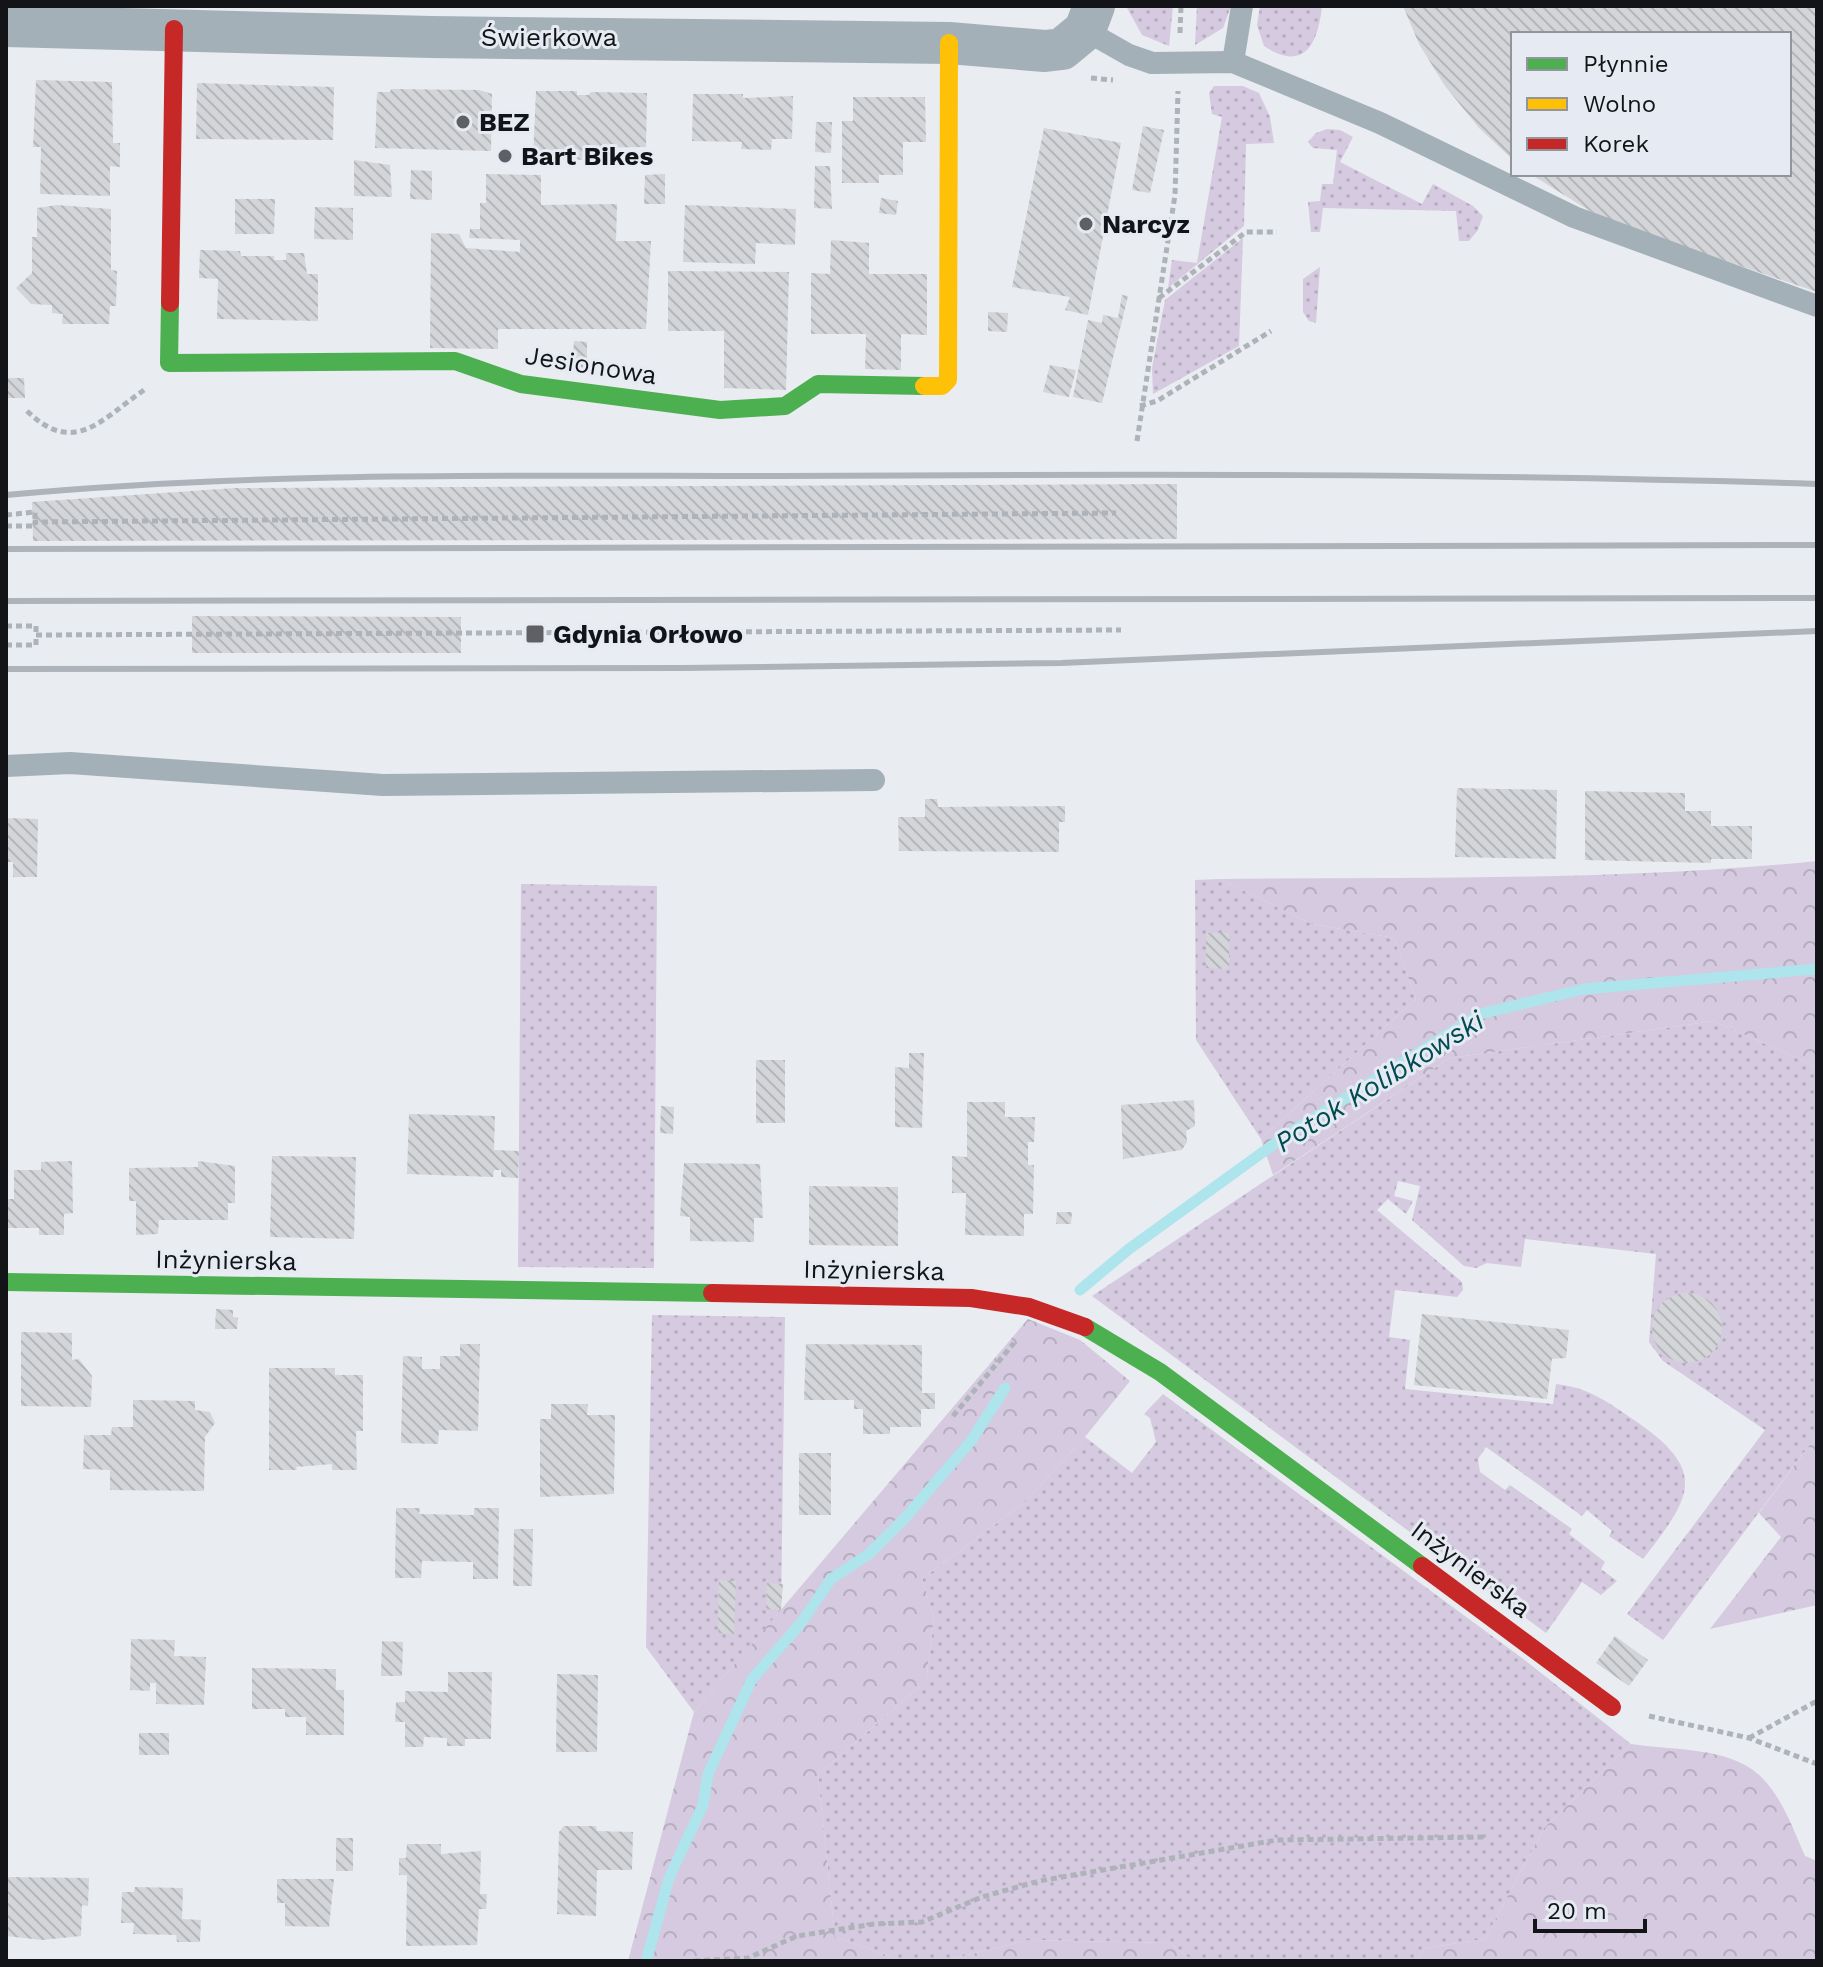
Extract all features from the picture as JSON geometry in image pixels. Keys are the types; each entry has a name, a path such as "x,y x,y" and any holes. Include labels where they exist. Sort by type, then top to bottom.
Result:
{"street":[{"name":"Świerkowa","path":"6,26 431,37 646,22 1045,51 1062,49 1090,18"},
{"path":"169,363 174,29"},
{"name":"Jesionowa","path":"169,363 455,361 521,384 720,410 785,406 818,384 942,386 948,380 949,43"},
{"name":"Inżynierska","path":"6,1282 935,1296 1009,1301 1048,1309 1088,1326 1160,1372 1612,1707"}],"lane":[{"path":"1233,62 1242,6"},
{"path":"1090,18 1129,55 1152,63 1178,65 1233,62 1380,123 1574,217 1817,306"},
{"path":"6,766 70,763 383,785 874,780"}],"path":[{"path":"1137,441 1175,195 1181,6"},
{"path":"1158,299 1246,232 1277,232"},
{"path":"1140,406 1157,401 1271,331"},
{"path":"27,411 40,424 57,432 81,433 143,390 169,363"},
{"path":"6,515 35,512 35,526 6,526"},
{"path":"35,522 1116,513"},
{"path":"6,626 36,626 36,645 6,645"},
{"path":"36,635 1121,630"},
{"path":"953,1416 1048,1309"},
{"path":"1749,1738 1817,1701"},
{"path":"1612,1707 1749,1738 1817,1764"},
{"path":"694,1961 748,1958 797,1936 874,1924 922,1922 982,1897 1039,1881 1277,1840 1485,1837"}],"green space":[{"path":"1126,6 1173,6 1169,46 1142,35"},
{"path":"1197,6 1231,6 1223,28 1195,45"},
{"path":"1260,6 1322,6 1317,32 1307,50 1290,56 1278,54 1264,46 1257,25"},
{"path":"1214,86 1243,86 1259,93 1270,117 1274,143 1246,144 1244,226 1168,288 1172,260 1197,263 1222,117 1212,114 1209,93"},
{"path":"1327,129 1340,130 1353,137 1340,162 1422,204 1433,184 1473,206 1483,216 1478,230 1469,241 1459,241 1456,211 1323,208 1320,232 1311,232 1308,202 1320,201 1322,184 1333,184 1337,150 1313,148 1308,142 1316,133"},
{"path":"1243,238 1239,346 1153,394 1152,368 1165,300"},
{"path":"1320,267 1316,323 1309,321 1303,312 1303,279"},
{"path":"1817,861 1817,1067 1714,1021 1450,1058 1273,1175 1261,1139 1416,999 1394,938 1312,924 1220,879 1594,875"},
{"path":"1220,879 1312,924 1394,938 1416,999 1261,1139 1196,1040 1195,880"},
{"path":"521,884 657,886 654,1268 518,1267"},
{"path":"1714,1021 1817,1067 1817,1435 1663,1640 1627,1614 1765,1430 1663,1361 1649,1342 1656,1254 1525,1239 1521,1267 1487,1263 1476,1268 1464,1266 1412,1220 1420,1186 1398,1181 1394,1196 1413,1201 1406,1214 1388,1199 1377,1210 1462,1282 1463,1290 1457,1297 1395,1290 1389,1337 1410,1340 1405,1389 1553,1404 1556,1384 1578,1388 1606,1401 1658,1438 1674,1454 1683,1470 1685,1485 1681,1501 1673,1518 1643,1559 1609,1536 1612,1531 1587,1510 1582,1516 1486,1447 1478,1459 1480,1472 1505,1490 1510,1485 1572,1529 1569,1534 1605,1562 1601,1569 1617,1581 1601,1595 1582,1582 1546,1633 1092,1296 1450,1058"},
{"path":"652,1315 785,1317 781,1610 694,1712 646,1647"},
{"path":"1028,1319 1080,1340 1130,1381 1085,1437 1025,1502 922,1579 934,1617 926,1681 818,1775 835,1937 903,1961 628,1961 694,1712"},
{"path":"1163,1394 1522,1658 1631,1744 1544,1828 1485,1939 1425,1948 1416,1961 1193,1961 1170,1943 1030,1940 942,1961 903,1961 835,1937 818,1775 926,1681 934,1617 922,1579 1025,1502 1085,1437 1132,1473 1156,1442 1150,1418 1144,1414"},
{"path":"1817,1435 1817,1605 1710,1629 1781,1537 1759,1513"},
{"path":"1631,1744 1715,1754 1746,1765 1766,1782 1786,1812 1805,1856 1817,1861 1817,1961 1416,1961 1425,1948 1485,1939 1544,1828"},
{"path":"1030,1940 1170,1943 1193,1961 942,1961"}],"building":[{"path":"1403,6 1817,6 1817,292 1603,219 1533,176 1791,176 1791,32 1511,32 1511,158 1479,128 1445,86 1419,44"},
{"path":"36,80 112,82 113,143 120,143 120,167 110,166 110,196 40,194 41,147 33,147"},
{"path":"197,83 334,87 333,140 196,139"},
{"path":"391,89 479,90 492,94 491,151 375,148 377,92 390,92"},
{"path":"536,91 577,91 577,95 591,92 647,93 646,147 590,148 589,160 533,159"},
{"path":"693,94 743,94 743,98 793,96 792,139 772,139 771,150 741,149 742,142 692,141"},
{"path":"853,97 925,97 926,142 903,142 903,175 879,175 879,183 842,183 842,121 853,121"},
{"path":"816,122 832,122 831,153 815,152"},
{"path":"1143,126 1164,130 1150,193 1132,190"},
{"path":"1044,128 1121,143 1088,315 1065,310 1070,297 1012,287"},
{"path":"354,160 390,165 392,197 354,196"},
{"path":"815,166 830,166 832,209 814,208"},
{"path":"411,170 432,171 432,200 410,199"},
{"path":"486,174 541,175 541,205 617,204 616,241 651,241 646,329 498,329 498,349 430,348 431,233 459,234 466,248 520,252 520,240 469,238 470,229 480,229 480,203 486,203"},
{"path":"665,174 665,204 644,204 645,175"},
{"path":"881,198 898,201 896,215 879,213"},
{"path":"235,199 275,199 274,234 235,234"},
{"path":"57,205 111,209 111,270 117,271 116,306 110,306 109,324 62,324 63,314 52,313 52,305 31,304 16,288 32,273 32,237 37,237 37,208"},
{"path":"685,205 796,209 795,245 756,243 755,264 683,262"},
{"path":"315,207 353,208 353,240 314,239"},
{"path":"831,240 869,243 869,274 927,274 927,335 901,334 901,370 865,369 866,334 811,334 811,273 830,274"},
{"path":"200,250 240,251 241,256 274,256 274,260 286,260 286,253 304,253 307,274 318,274 318,321 217,319 218,279 199,278"},
{"path":"668,271 789,272 786,390 724,388 724,331 668,331"},
{"path":"1122,295 1128,296 1102,403 1073,397 1088,320 1102,323 1103,315 1118,318"},
{"path":"988,312 1008,313 1007,332 988,331"},
{"path":"574,341 587,342 587,368 567,367 568,353 573,353"},
{"path":"1050,365 1076,370 1069,397 1043,392"},
{"path":"6,378 24,378 25,398 6,398"},
{"path":"1177,484 1177,539 33,541 32,502 235,488"},
{"path":"192,616 461,617 461,653 192,653"},
{"path":"1457,788 1557,790 1556,859 1455,857"},
{"path":"1585,791 1685,793 1685,811 1711,811 1711,826 1752,826 1752,859 1711,859 1711,863 1585,860"},
{"path":"925,799 937,799 938,807 1065,806 1065,822 1059,822 1059,852 899,851 898,817 925,817"},
{"path":"6,818 38,819 37,877 13,877 13,862 6,862"},
{"path":"1206,933 1229,933 1229,969 1206,968"},
{"path":"909,1053 924,1053 922,1128 895,1127 895,1067 909,1068"},
{"path":"756,1060 785,1060 785,1123 756,1123"},
{"path":"1194,1100 1195,1126 1186,1131 1187,1142 1182,1150 1123,1159 1121,1105"},
{"path":"967,1102 1005,1102 1005,1117 1035,1117 1034,1142 1028,1142 1028,1165 1034,1165 1033,1214 1024,1214 1024,1236 965,1235 966,1193 952,1193 952,1156 967,1157"},
{"path":"661,1106 674,1107 673,1134 660,1133"},
{"path":"409,1114 495,1116 494,1150 519,1151 518,1178 501,1177 501,1170 494,1170 493,1177 407,1174"},
{"path":"272,1156 356,1157 354,1239 270,1237"},
{"path":"72,1161 73,1213 64,1214 64,1235 39,1235 39,1228 7,1228 7,1199 14,1199 14,1170 41,1170 41,1162"},
{"path":"198,1161 235,1166 235,1203 228,1203 228,1220 159,1220 158,1234 136,1235 136,1201 129,1201 129,1168 198,1167"},
{"path":"684,1163 760,1164 763,1218 754,1218 754,1242 690,1241 690,1217 680,1216"},
{"path":"809,1186 898,1187 898,1246 809,1245"},
{"path":"1057,1212 1072,1212 1071,1224 1056,1224"},
{"path":"1687,1293 1706,1299 1716,1309 1722,1328 1716,1347 1706,1357 1687,1363 1668,1357 1658,1347 1652,1328 1658,1309 1668,1299"},
{"path":"216,1309 233,1310 233,1317 238,1318 237,1329 215,1329"},
{"path":"1422,1314 1569,1330 1566,1358 1552,1359 1547,1399 1414,1385"},
{"path":"21,1332 72,1333 72,1360 79,1359 92,1376 91,1407 21,1406"},
{"path":"460,1344 480,1344 478,1431 439,1430 438,1444 401,1443 403,1356 422,1357 422,1369 440,1369 440,1356 460,1356"},
{"path":"806,1344 922,1345 922,1393 935,1393 935,1409 921,1409 921,1427 890,1427 890,1434 863,1434 863,1409 854,1409 854,1400 804,1400"},
{"path":"269,1368 335,1368 335,1375 363,1375 363,1431 356,1431 357,1470 332,1470 332,1464 296,1467 297,1470 269,1470"},
{"path":"133,1400 195,1401 195,1410 210,1412 215,1423 205,1437 204,1491 110,1490 110,1470 83,1469 84,1435 111,1435 112,1427 133,1427"},
{"path":"551,1404 588,1404 587,1415 615,1415 614,1494 540,1497 540,1419 551,1419"},
{"path":"799,1453 831,1453 831,1515 799,1515"},
{"path":"396,1508 420,1508 419,1514 474,1515 474,1508 499,1508 498,1579 473,1579 473,1562 422,1561 421,1578 395,1578"},
{"path":"514,1529 533,1529 532,1586 513,1586"},
{"path":"719,1580 736,1581 734,1634 718,1633"},
{"path":"767,1583 783,1584 781,1610 766,1609"},
{"path":"1615,1636 1648,1660 1629,1686 1596,1663"},
{"path":"131,1639 175,1640 174,1656 206,1657 204,1705 156,1704 156,1683 150,1683 150,1691 130,1690"},
{"path":"382,1641 403,1642 402,1676 381,1676"},
{"path":"252,1668 336,1669 336,1690 344,1690 344,1735 306,1735 306,1717 285,1717 285,1709 252,1709"},
{"path":"448,1672 492,1672 491,1739 465,1739 465,1746 447,1746 447,1738 424,1737 423,1747 405,1747 405,1722 395,1722 396,1702 405,1702 405,1691 448,1692"},
{"path":"557,1674 598,1675 597,1752 556,1752"},
{"path":"139,1733 169,1733 169,1755 139,1755"},
{"path":"564,1826 596,1826 597,1831 633,1832 632,1870 597,1870 596,1916 557,1914 559,1832"},
{"path":"336,1838 353,1838 353,1871 336,1871"},
{"path":"407,1844 441,1844 441,1854 481,1851 480,1894 487,1894 486,1909 479,1909 477,1945 406,1946 407,1875 399,1875 399,1858 406,1858"},
{"path":"6,1877 89,1878 88,1906 82,1905 81,1936 42,1940 6,1936"},
{"path":"277,1879 334,1879 329,1927 285,1926 285,1903 277,1903"},
{"path":"135,1887 183,1888 182,1919 201,1920 200,1942 177,1942 176,1935 133,1934 134,1923 121,1923 122,1892 134,1892"}],"waterway":[{"name":"Potok Kolibkowski","path":"1080,1290 1129,1249 1288,1134 1480,1014 1584,989 1817,969"},
{"name":"Potok Kolibkowski","path":"647,1958 669,1878 703,1805 708,1774 752,1679 801,1623 831,1579 869,1554 906,1517 971,1441 1005,1388"}],"railway":[{"path":"6,495 295,478 489,476 1298,475 1817,484"},
{"path":"6,549 1817,545"},
{"path":"6,601 1817,598"},
{"path":"6,669 683,668 1061,663 1817,631"}],"traffic: fast":[{"path":"170,303 169,363 455,361 521,384 720,410 785,406 818,384 924,386"},
{"path":"6,1282 712,1293"},
{"path":"1085,1327 1160,1372 1422,1566"}],"traffic: slow":[{"path":"924,386 942,386 948,380 949,43"}],"traffic: jam":[{"path":"170,303 174,29"},
{"path":"712,1293 971,1298 1029,1307 1085,1327"},
{"path":"1422,1566 1612,1707"}],"place":[{"name":"BEZ","path":"463,122"},
{"name":"Bart Bikes","path":"505,156"},
{"name":"Narcyz","path":"1086,224"},
{"name":"Gdynia Orłowo","path":"535,634"}]}
